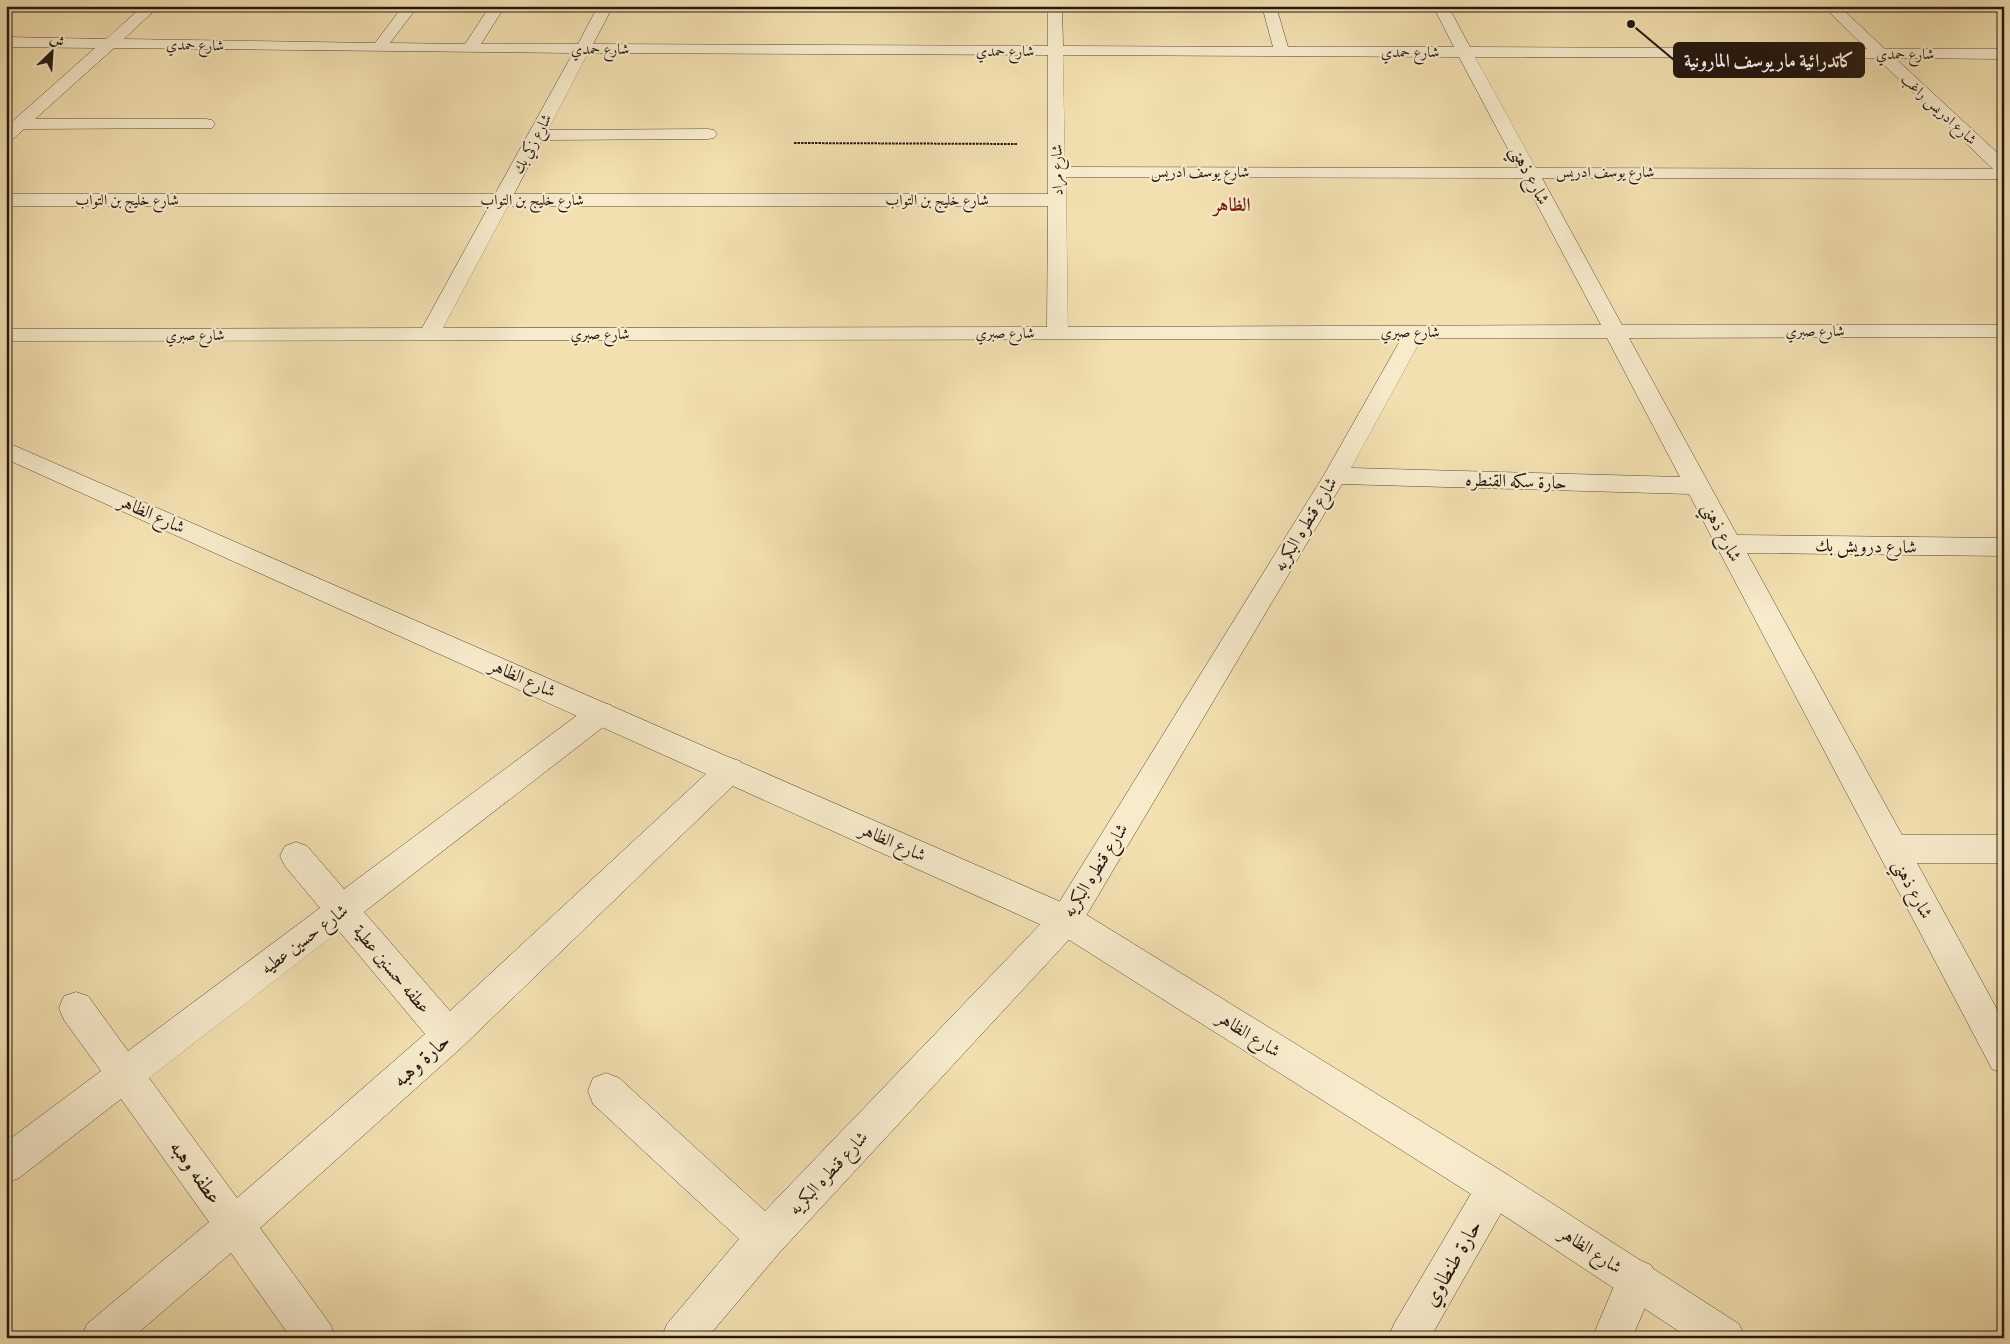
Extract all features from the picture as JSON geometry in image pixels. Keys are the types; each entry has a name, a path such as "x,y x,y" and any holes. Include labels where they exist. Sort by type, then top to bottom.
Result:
{"street":[{"path":"6,136 152,6"},
{"path":"379,48 411,6"},
{"path":"470,48 498,6"},
{"name":"شارع زكي بك","path":"429,335 606,6"},
{"name":"شارع مراد","path":"1055,6 1058,333"},
{"path":"1269,6 1282,52"},
{"name":"شارع ذهني","path":"1440,6 2004,1057"},
{"name":"شارع ادريس راغب","path":"1830,6 2004,169"},
{"name":"شارع حمدي","path":"6,42 379,48 2004,54"},
{"path":"20,124 206,124"},
{"path":"537,135 708,134"},
{"name":"شارع يوسف ادريس","path":"1056,172 2004,174"},
{"name":"شارع خليج بن التواب","path":"6,200 1057,200"},
{"name":"شارع صبري","path":"6,336 2004,331"},
{"name":"شارع قنطره البكريه","path":"681,1338 766,1238 1066,920 1334,476 1415,332"},
{"name":"شارع الظاهر","path":"6,450 1066,920 1495,1188 1725,1338"},
{"name":"حارة سكه القنطره","path":"1334,476 1697,486"},
{"name":"شارع درويش بك","path":"1729,544 2004,547"},
{"name":"شارع حسين عطيه","path":"6,1165 601,713"},
{"name":"حارة وهبه","path":"101,1338 235,1225 449,1036 730,770"},
{"path":"1892,849 2004,849"},
{"name":"عطفه حسنين عطية","path":"296,856 449,1036"},
{"name":"عطفه وهبه","path":"76,1008 316,1338"},
{"path":"606,1091 766,1238"},
{"name":"حارة طنطاوي","path":"1408,1338 1495,1188"},
{"path":"1612,1338 1637,1279"}],"path":[{"path":"794,143 1056,144"}],"place":[{"name":"كاتدرائية مار يوسف المارونية","path":"1631,24"}],"district":[{"name":"الظاهر","path":"1232,204"}]}
